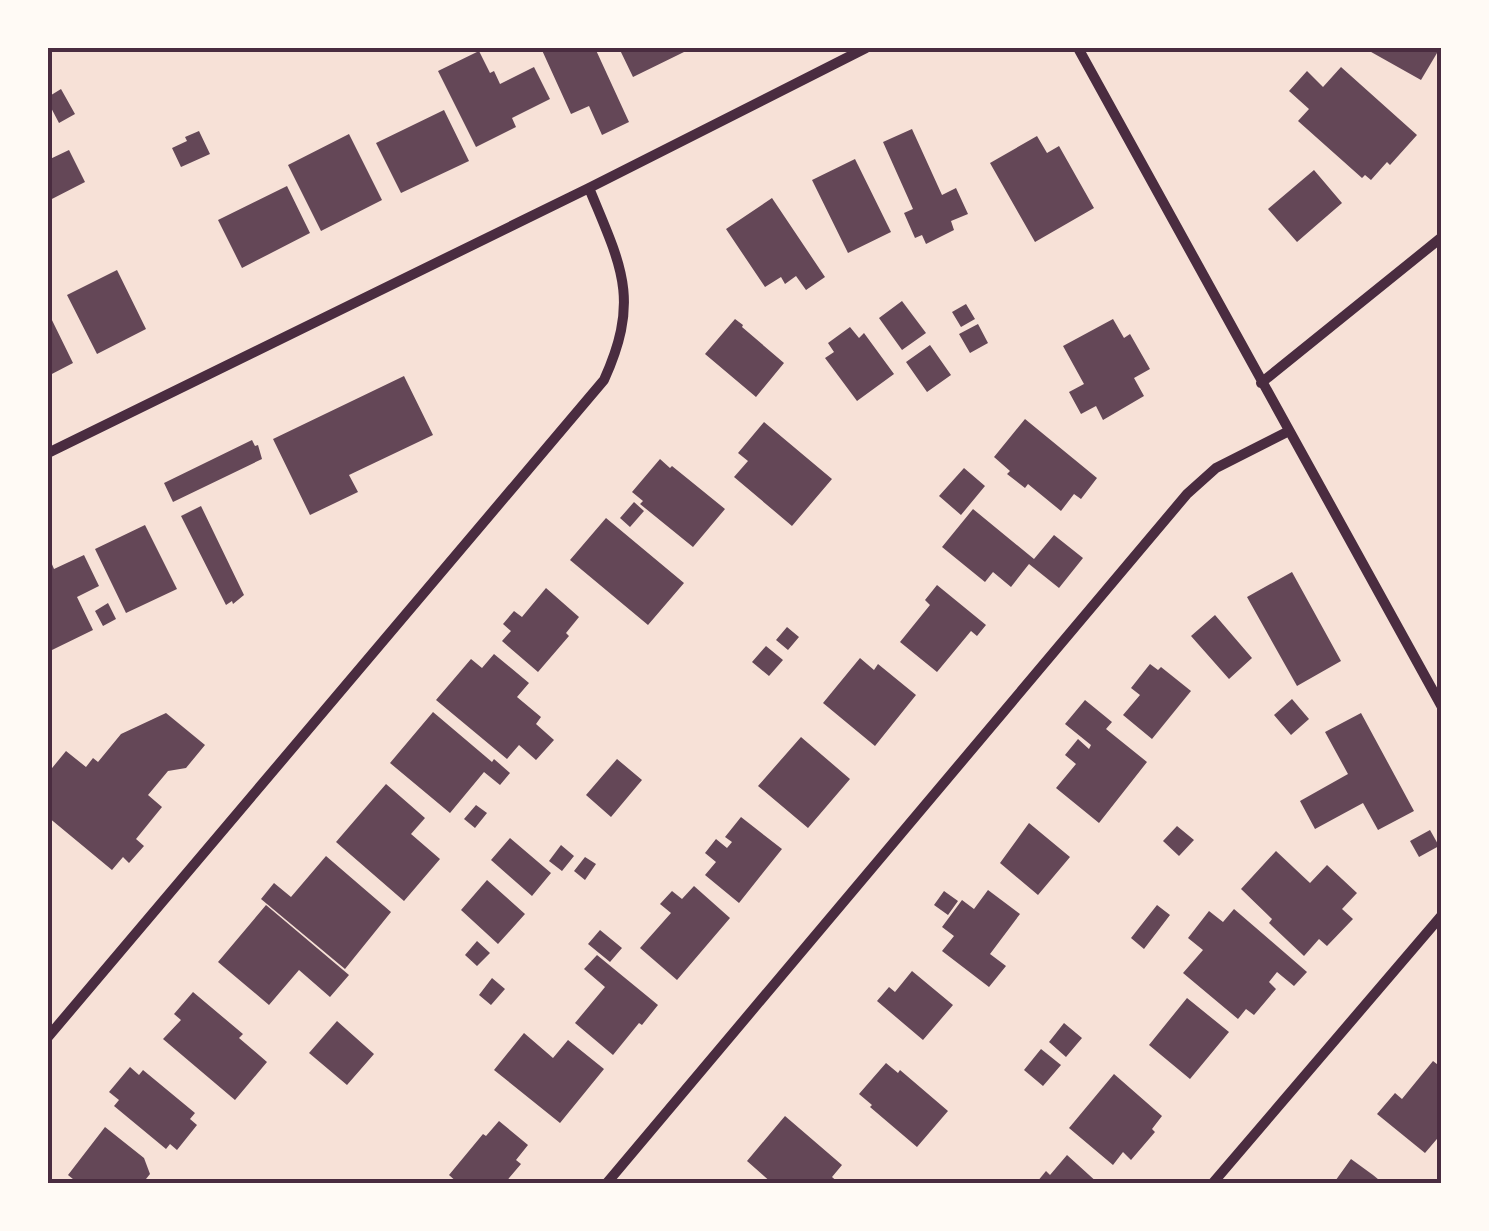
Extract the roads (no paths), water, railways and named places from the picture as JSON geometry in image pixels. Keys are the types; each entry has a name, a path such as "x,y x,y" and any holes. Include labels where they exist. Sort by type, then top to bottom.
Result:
{"street":[{"path":"48,453 866,48"},
{"path":"1078,48 1442,708"},
{"path":"48,1037 604,380 624,321 624,289 618,258 588,188"},
{"path":"1262,382 1442,237"},
{"path":"606,1184 1187,494 1216,468 1289,431"},
{"path":"1212,1184 1442,915"}]}
